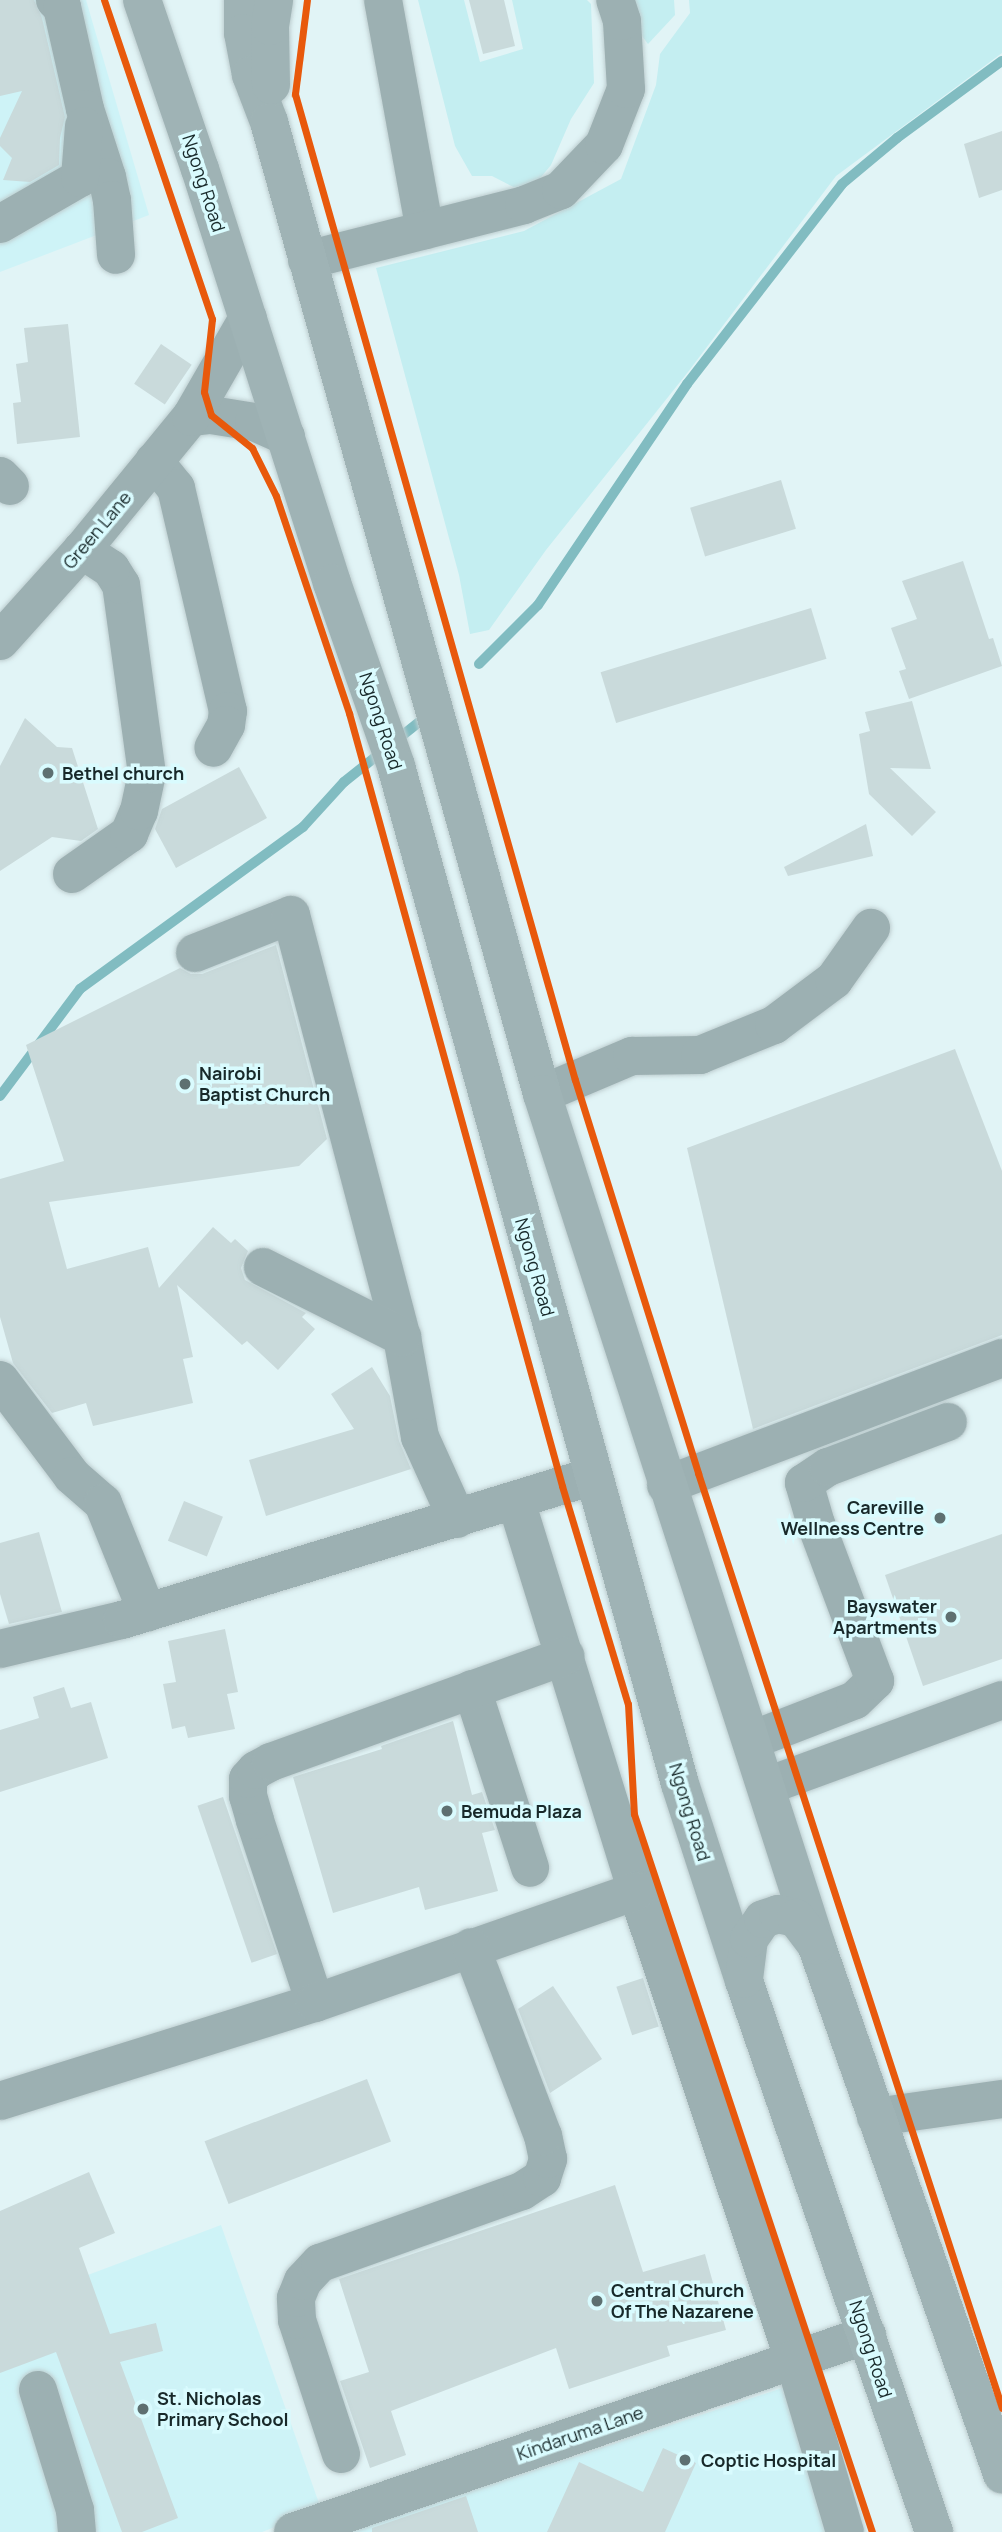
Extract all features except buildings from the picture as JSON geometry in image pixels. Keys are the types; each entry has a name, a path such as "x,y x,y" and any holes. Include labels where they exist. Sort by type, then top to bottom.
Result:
{"main road":[{"path":"125,0 173,91"},
{"name":"Ngong Road","path":"142,0 248,318 332,583 396,766 680,1784 744,1981 934,2532"},
{"path":"243,0 243,33 251,75 269,122 542,1094 817,1947 1002,2474"},
{"path":"269,122 270,26 274,0"},
{"path":"744,1981 749,1940 763,1919 778,1914 796,1918 817,1947"}],"street":[{"path":"55,0 62,7 85,109 112,200 116,255"},
{"path":"383,0 425,230"},
{"path":"307,260 524,205 561,190 588,165 604,145 626,89 622,22 615,0"},
{"path":"0,224 80,178 85,109"},
{"name":"Green Lane","path":"0,641 82,550 191,417 248,318"},
{"path":"191,417 211,415 254,422 286,436"},
{"path":"154,461 176,488 228,711 226,725 213,748"},
{"path":"72,874 129,834 139,811 147,774 121,585 111,569 82,550"},
{"path":"195,953 291,915 402,1337 420,1437 457,1519"},
{"path":"542,1094 632,1056 700,1055 774,1025 834,980 871,928"},
{"path":"263,1267 402,1337"},
{"path":"666,1485 1002,1358"},
{"path":"0,1380 72,1476 103,1503 147,1612"},
{"path":"752,1740 855,1700 875,1681 832,1571 804,1483 828,1467 948,1422"},
{"path":"0,1649 147,1612 593,1476"},
{"path":"516,1501 637,1891 794,2359 845,2532"},
{"path":"315,2003 248,1796 248,1779 256,1770 271,1762 565,1656"},
{"path":"472,1689 530,1868"},
{"path":"767,1786 1002,1700"},
{"path":"0,2101 315,2003 637,1891"},
{"path":"341,2454 297,2320 296,2298 303,2281 320,2263 522,2191 542,2178 548,2159 543,2136 471,1947"},
{"path":"876,2118 1002,2099"},
{"name":"Kindaruma Lane","path":"293,2532 867,2335"},
{"path":"38,2390 75,2510 77,2532"}],"shaded area":[{"path":"0,0 86,0 149,215 0,272"},
{"path":"418,0 464,0 480,62 523,49 512,0 587,0 591,4 594,83 571,119 551,165 527,194 492,176 472,176 455,146"},
{"path":"625,0 674,0 675,15 648,44 639,32"},
{"path":"689,0 1002,0 1002,53 836,176 688,372 546,550 489,630 470,634 459,575 376,268 524,231 621,179 656,85 660,54 690,13"},
{"name":"St. Nicholas Primary School","path":"221,2225 321,2509 262,2532 0,2532 0,2308"},
{"name":"Coptic Hospital","path":"782,2388 828,2532 348,2532"}],"waterway":[{"path":"479,664 538,605 687,384 842,184 897,138 1002,61"},
{"path":"0,1096 80,989 303,827 344,782 428,715"}],"cycle path":[{"path":"104,0 212,319 204,392 211,415 252,448 276,496 349,713 562,1486 628,1704 634,1814 872,2532"},
{"path":"307,0 295,94 575,1080 698,1473 1002,2408"}],"place":[{"name":"Bethel church","path":"48,773"},
{"name":"Nairobi Baptist Church","path":"185,1084"},
{"name":"Careville Wellness Centre","path":"940,1518"},
{"name":"Bayswater Apartments","path":"951,1617"},
{"name":"Bemuda Plaza","path":"447,1811"},
{"name":"Central Church Of The Nazarene","path":"597,2301"},
{"name":"St. Nicholas Primary School","path":"143,2409"},
{"name":"Coptic Hospital","path":"685,2460"}]}
